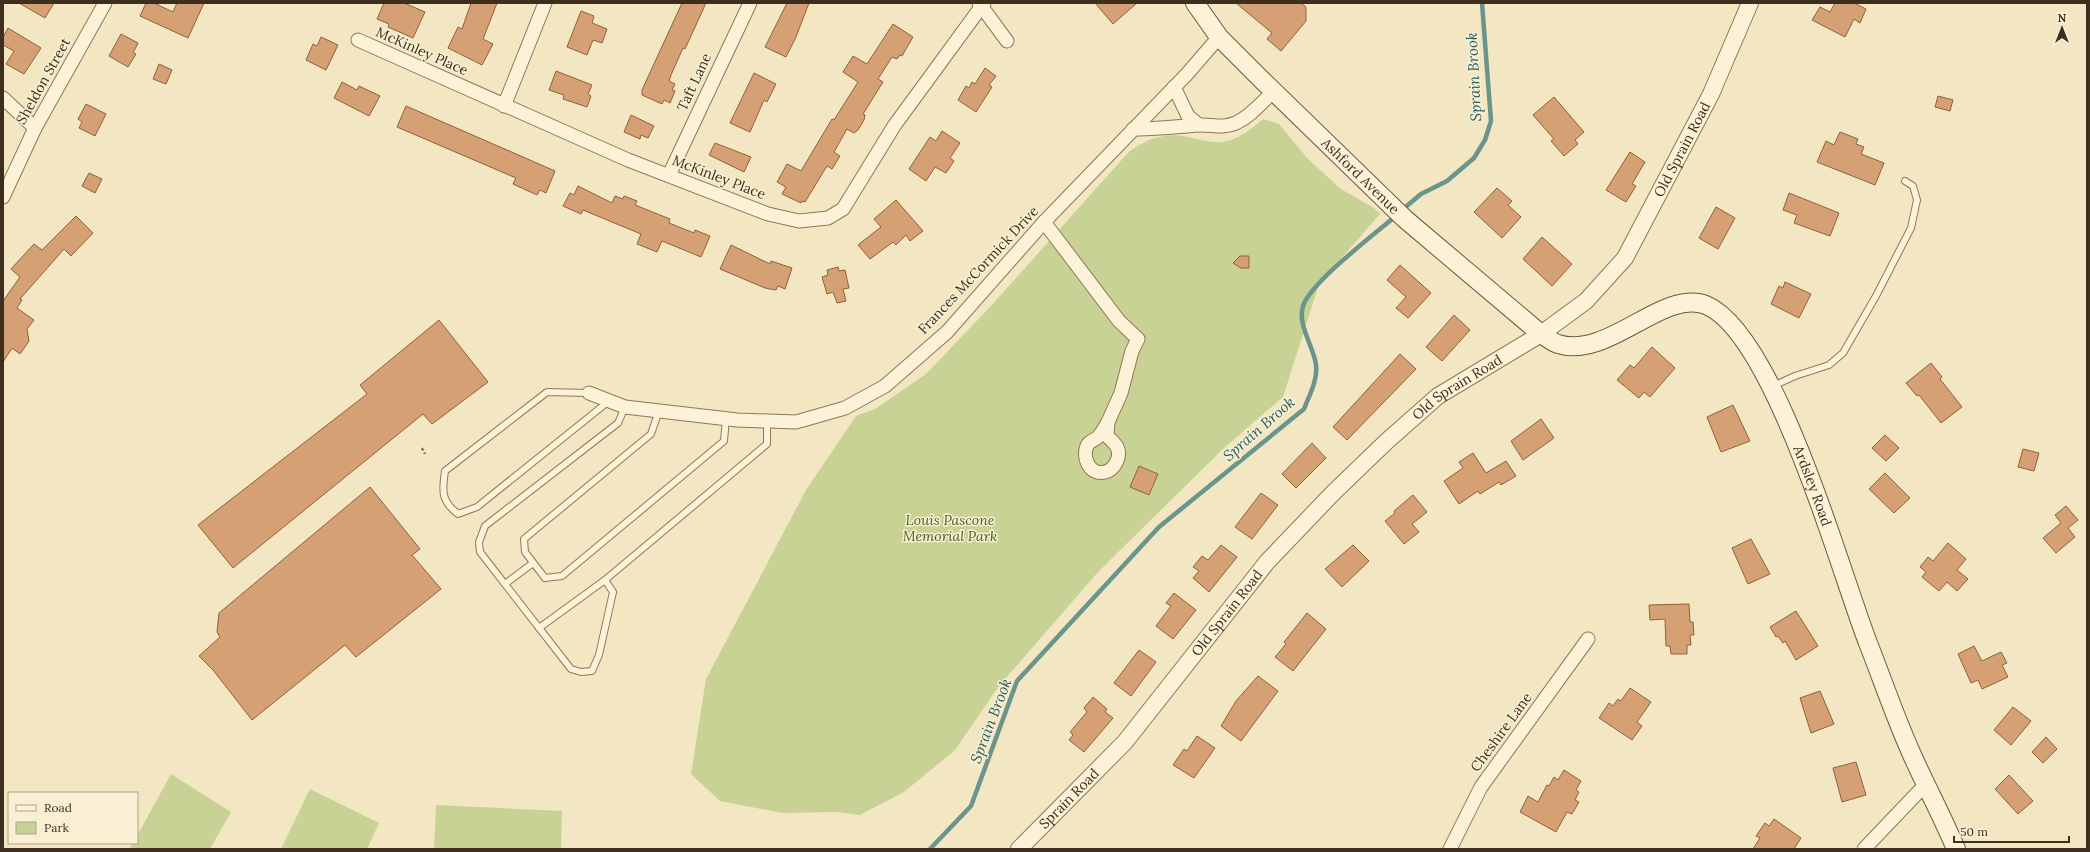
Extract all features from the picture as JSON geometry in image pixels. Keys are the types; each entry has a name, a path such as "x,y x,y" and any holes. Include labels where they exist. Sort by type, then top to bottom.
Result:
{"main road":[{"name":"Ashford Avenue","path":"1195,3 1219,37 1389,204 1541,334"},
{"name":"Ardsley Road","path":"1541,334 1558,344 1581,346 1610,338 1666,309 1688,303 1706,305 1722,317 1735,330 1758,360 1784,411 1857,614 1913,756 1956,849"}],"street":[{"name":"Sheldon Street","path":"3,197 35,128 105,3"},
{"path":"504,106 545,3"},
{"name":"Taft Lane","path":"669,175 750,3"},
{"name":"Old Sprain Road","path":"1119,749 1267,562 1387,441 1438,396 1541,334 1586,301 1625,258 1711,94 1750,3"},
{"path":"981,4 1007,41"},
{"name":"McKinley Place","path":"358,40 628,160 768,214 799,221 828,218 843,209 894,126 981,4"},
{"name":"Frances McCormick Drive","path":"589,393 625,407 726,418 796,422 838,410 885,386 947,332 1044,222 1174,87 1219,37"},
{"path":"1174,87 1188,116 1199,125"},
{"path":"1133,129 1161,130 1199,125 1222,127 1236,123 1247,116 1274,91"},
{"path":"3,98 35,128"},
{"path":"1044,222 1100,293 1119,320 1138,339 1132,351 1121,393 1108,422"},
{"name":"Cheshire Lane","path":"1450,849 1480,787 1588,640"},
{"name":"Sprain Road","path":"1019,849 1119,749"},
{"path":"1864,849 1926,784"}],"lane":[{"path":"1771,387 1795,376 1829,365 1843,353 1876,296 1911,228 1917,200 1913,186 1905,181"},
{"path":"589,393 547,392 445,471 442,490 449,507 458,514 477,507 609,401"},
{"path":"606,580 613,592 599,655 592,671 580,672 571,669 539,628 480,552 479,542 485,526 618,423 625,407"},
{"path":"659,411 651,434 524,539 525,552 545,578 562,576 724,441 726,418"},
{"path":"539,628 606,580 767,444 768,421"},
{"path":"505,584 533,563"}],"path":[{"path":"422,448 425,454"}],"green space":[{"name":"Louis Pascone Memorial Park","path":"1263,119 1279,124 1308,159 1341,189 1374,208 1380,214 1319,284 1283,397 1225,447 1098,572 999,686 955,750 904,792 860,815 836,812 783,813 720,801 691,774 706,679 806,490 856,416 875,409 926,374 990,307 1132,150 1152,139 1174,135 1212,142 1228,141 1244,134"},
{"path":"171,774 231,812 210,849 130,849 132,844 138,844 138,834"},
{"path":"310,789 379,823 367,849 281,849"},
{"path":"436,805 562,811 561,849 434,849"}],"building":[{"path":"19,3 54,3 45,18"},
{"path":"146,3 154,3 173,12 177,3 204,3 188,38 140,16"},
{"path":"384,3 404,3 425,12 413,38 388,27 389,24 377,19"},
{"path":"471,3 497,3 483,39 493,44 482,65 448,48 458,27 462,29"},
{"path":"682,3 706,3 685,49 683,48 671,75 669,81 675,84 672,90 675,91 670,103 664,100 662,104 642,95 642,90"},
{"path":"787,3 809,3 796,37 786,57 765,47"},
{"path":"1095,3 1137,3 1113,24"},
{"path":"1236,3 1301,3 1306,7 1306,21 1281,51 1267,39 1272,33"},
{"path":"1835,3 1854,3 1866,9 1860,23 1854,19 1845,37 1812,20 1820,7 1830,12"},
{"path":"581,11 594,16 592,23 607,29 602,43 593,40 587,55 567,47"},
{"path":"893,24 913,37 902,56 900,55 897,59 892,57 878,79 883,82 863,114 865,115 864,120 858,130 854,133 847,129 834,152 840,156 832,169 827,166 805,202 802,201 801,203 782,194 786,187 777,182 787,164 801,171 832,119 834,120 858,82 843,72 853,56 867,64"},
{"path":"8,28 41,48 24,74 6,64 14,51 3,45 3,37"},
{"path":"121,34 138,43 133,53 136,54 128,67 109,56"},
{"path":"321,37 338,45 326,70 306,60 313,44 317,46"},
{"path":"159,64 172,70 166,84 153,79"},
{"path":"985,68 996,76 989,85 992,87 976,112 958,100 966,86 969,88 972,82 975,84"},
{"path":"556,71 592,85 588,94 591,96 587,107 563,99 564,95 549,90"},
{"path":"754,73 776,84 767,102 764,100 750,132 730,123"},
{"path":"342,82 357,90 359,86 380,96 369,116 334,98"},
{"path":"1938,96 1953,100 1950,111 1935,107"},
{"path":"1554,97 1584,132 1575,140 1578,144 1564,156 1551,141 1554,139 1533,115"},
{"path":"86,104 106,114 95,136 79,128 82,122 78,119"},
{"path":"406,106 555,171 546,193 540,190 537,195 513,184 516,178 397,127"},
{"path":"631,115 654,126 648,138 641,135 640,139 624,132"},
{"path":"942,131 960,143 950,158 954,161 946,173 935,167 926,181 909,169 930,137 936,141"},
{"path":"1840,132 1858,139 1856,144 1864,147 1861,154 1884,163 1875,185 1817,162 1826,141 1834,145"},
{"path":"715,143 751,157 744,172 709,155"},
{"path":"1630,152 1645,162 1632,184 1636,186 1626,202 1606,190"},
{"path":"89,173 102,179 95,193 82,186"},
{"path":"578,186 612,203 615,196 623,199 624,196 637,201 635,205 670,219 669,223 694,233 695,230 710,236 701,257 662,241 657,252 637,244 641,234 583,210 581,214 563,206 570,193 574,195"},
{"path":"1497,188 1512,201 1508,205 1521,217 1502,238 1474,212"},
{"path":"1789,193 1839,213 1830,236 1794,223 1797,215 1783,210"},
{"path":"896,200 923,231 910,241 906,235 896,245 893,242 870,259 858,245 881,227 874,219"},
{"path":"1716,207 1735,218 1718,249 1699,238"},
{"path":"76,216 93,233 71,256 64,249 20,299 22,300 17,308 34,320 27,329 29,341 20,354 12,348 3,362 3,301 20,277 11,269 34,244 42,250"},
{"path":"1542,237 1572,264 1552,286 1523,259"},
{"path":"731,245 770,264 771,261 792,268 785,289 778,286 776,290 765,288 720,269"},
{"path":"1240,256 1249,256 1249,268 1241,268 1233,263"},
{"path":"1400,265 1431,293 1408,318 1396,308 1406,297 1387,280"},
{"path":"838,267 839,271 845,270 849,288 843,289 846,301 837,303 833,292 827,294 822,277 828,275 827,270"},
{"path":"1785,282 1811,294 1799,318 1771,304 1779,286 1783,288"},
{"path":"1454,315 1470,330 1442,361 1426,347"},
{"path":"439,320 488,382 432,424 423,414 233,568 198,525 367,394 360,385"},
{"path":"1652,347 1675,368 1650,397 1644,392 1639,398 1617,380 1630,365 1634,368"},
{"path":"1400,354 1416,369 1347,440 1333,427"},
{"path":"1931,363 1942,377 1940,379 1962,407 1941,423 1919,395 1917,396 1906,383"},
{"path":"1733,405 1750,441 1721,452 1707,417"},
{"path":"1541,419 1554,438 1523,460 1511,441"},
{"path":"1885,435 1899,448 1886,461 1872,448"},
{"path":"1312,443 1326,458 1296,488 1282,474"},
{"path":"2023,449 2039,453 2034,471 2018,467"},
{"path":"1473,453 1486,473 1506,461 1516,476 1501,485 1499,482 1480,494 1478,491 1459,504 1444,481 1463,468 1459,462"},
{"path":"1139,466 1158,474 1149,495 1130,487"},
{"path":"1885,473 1910,498 1894,513 1869,489"},
{"path":"370,487 420,549 412,555 441,589 356,657 345,645 252,720 213,670 199,656 220,637 217,632 219,613"},
{"path":"1261,493 1278,505 1252,539 1235,527"},
{"path":"1413,495 1427,512 1412,524 1419,532 1404,544 1385,521 1395,513 1394,511"},
{"path":"2066,506 2078,520 2068,528 2075,537 2056,553 2043,538 2061,523 2055,515"},
{"path":"1751,539 1770,574 1748,584 1732,548"},
{"path":"1948,543 1966,559 1957,570 1968,579 1957,591 1947,582 1939,591 1922,577 1926,572 1920,567 1928,557 1933,561"},
{"path":"1221,545 1237,557 1209,592 1193,578 1199,571 1193,567 1202,556 1208,560"},
{"path":"1353,545 1369,561 1342,587 1325,569"},
{"path":"1174,593 1196,610 1173,639 1156,626 1171,606 1166,603"},
{"path":"1689,604 1690,622 1693,622 1694,635 1690,635 1691,645 1687,645 1687,654 1671,654 1670,646 1666,646 1665,619 1650,620 1649,605"},
{"path":"1796,611 1818,646 1796,660 1785,641 1783,643 1778,636 1776,637 1770,627"},
{"path":"1307,613 1326,629 1293,671 1275,657 1286,644 1284,642"},
{"path":"1974,646 1982,661 2001,652 2007,663 2002,665 2008,677 1982,689 1978,680 1971,683 1958,654"},
{"path":"1139,650 1156,662 1131,696 1114,683"},
{"path":"1258,676 1278,691 1241,741 1221,726 1236,701"},
{"path":"1630,688 1651,702 1637,722 1642,726 1632,740 1599,718 1609,703 1613,706 1618,699 1621,701"},
{"path":"1820,691 1834,724 1811,733 1800,698"},
{"path":"1093,697 1107,709 1105,712 1113,718 1084,752 1069,740 1073,735 1070,732 1087,712 1084,708"},
{"path":"2013,707 2031,721 2011,745 1994,730"},
{"path":"1197,736 1215,748 1194,778 1173,765 1184,749 1187,751"},
{"path":"2046,737 2057,749 2043,763 2032,752"},
{"path":"1856,762 1866,795 1842,802 1833,768"},
{"path":"1564,770 1581,781 1576,790 1579,792 1575,800 1579,802 1572,814 1567,812 1556,832 1520,812 1528,796 1538,802 1547,785 1549,786 1554,777 1558,780"},
{"path":"2009,775 2033,801 2018,814 1995,789"},
{"path":"1774,819 1801,838 1794,849 1753,849 1760,838 1756,836 1765,823 1769,826"}],"waterway":[{"name":"Sprain Brook","path":"1402,210 1421,194 1447,181 1474,158 1485,140 1491,121 1482,3"},
{"name":"Sprain Brook","path":"930,849 971,806 1017,681 1159,527 1304,409 1313,388 1316,376 1316,365 1302,321 1303,306 1308,296 1331,271 1397,215"}]}
